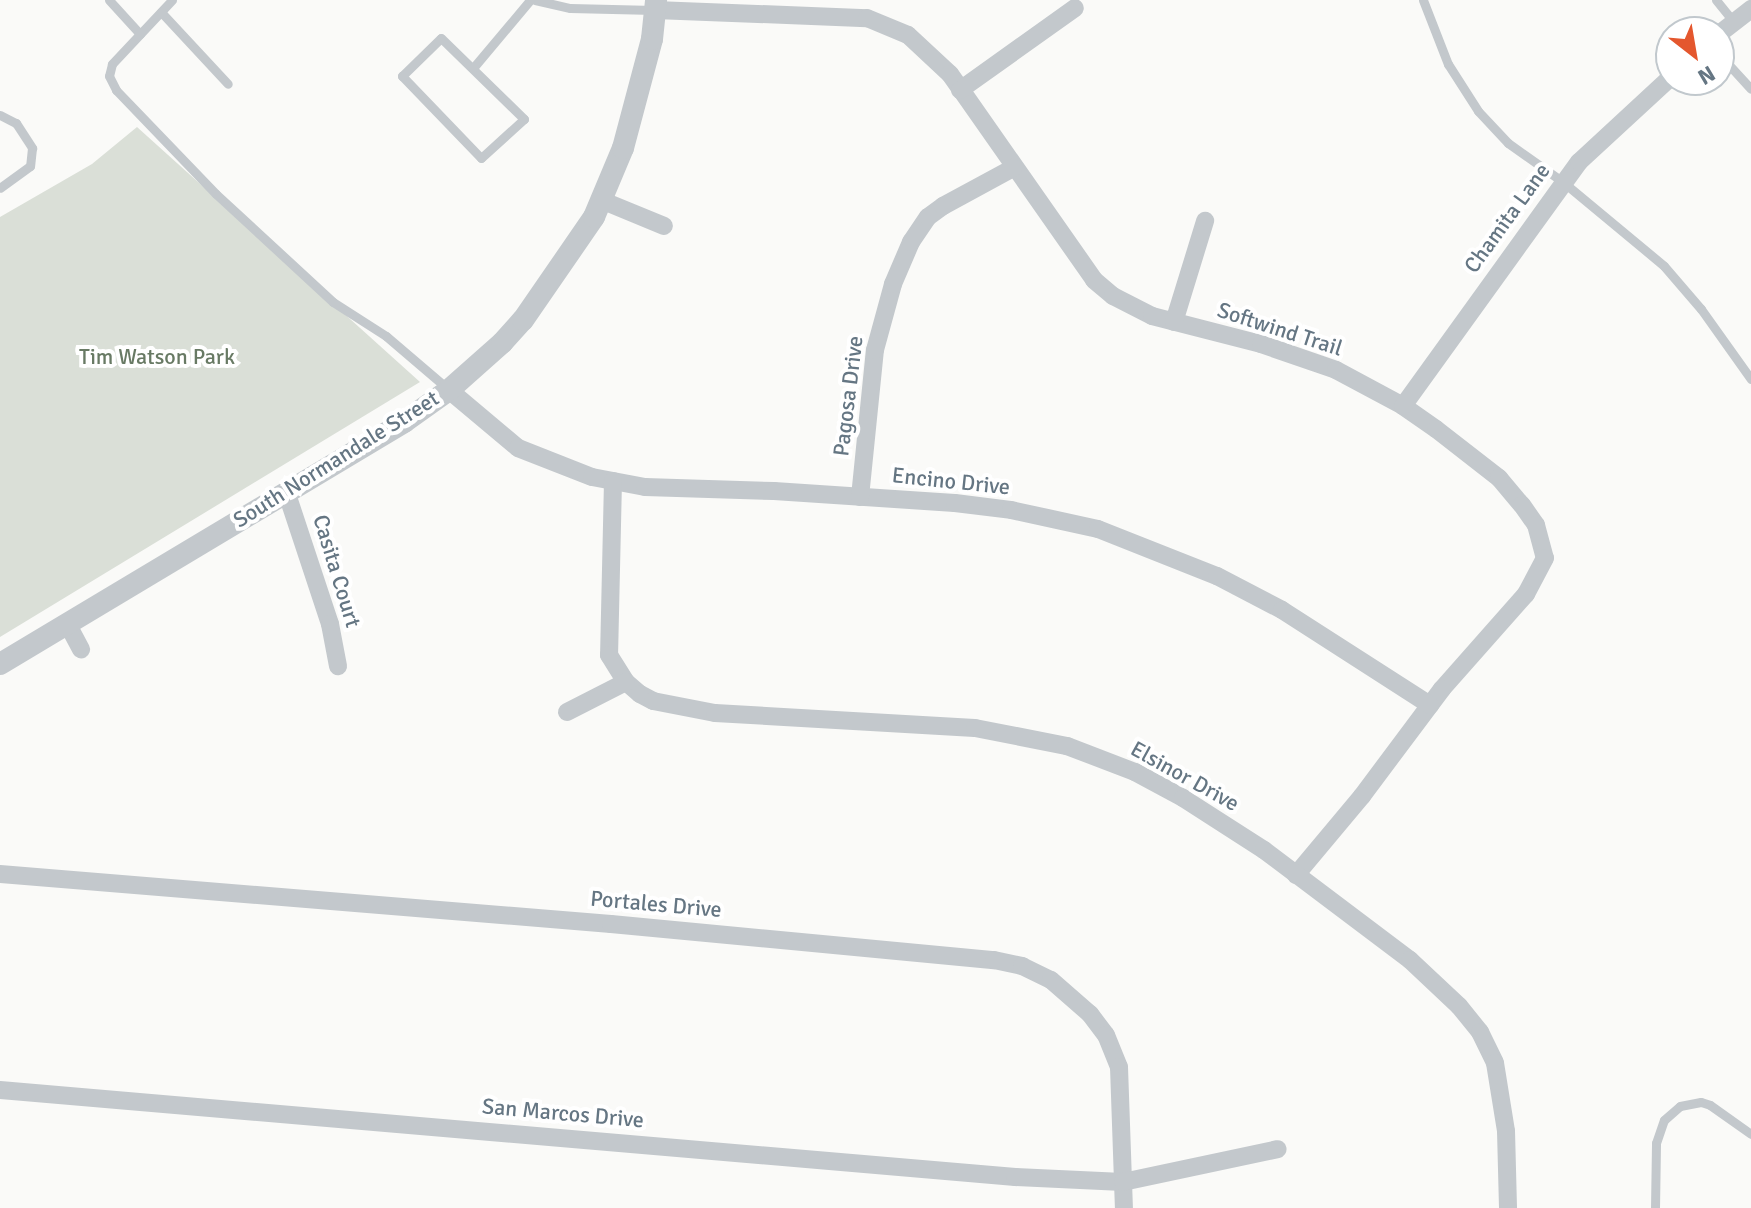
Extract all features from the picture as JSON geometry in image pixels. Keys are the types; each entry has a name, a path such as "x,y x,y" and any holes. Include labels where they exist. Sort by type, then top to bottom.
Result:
{"street":[{"name":"Softwind Trail","path":"655,5 867,18 908,35 950,74 1094,280 1113,296 1174,322 1300,356 1403,406 1499,478 1536,525 1545,558 1526,594 1430,705 1362,796 1296,875"},
{"name":"South Normandale Street","path":"0,664 404,422 449,390 523,320 571,253 601,200 623,148 652,39 655,5"},
{"path":"960,90 1075,8"},
{"path":"1735,21 1751,9"},
{"name":"Chamita Lane","path":"1403,406 1579,162 1655,92"},
{"name":"Pagosa Drive","path":"860,497 875,350 893,284 911,242 928,217 943,206 1013,168"},
{"path":"601,200 664,226"},
{"path":"1174,322 1205,221"},
{"name":"Encino Drive","path":"449,390 518,448 578,473 613,481 645,487 860,497 1011,510 1098,529 1217,576 1282,610 1430,705"},
{"path":"567,712 626,682 609,655 607,639 613,481"},
{"name":"Casita Court","path":"286,491 330,624 338,666"},
{"path":"67,623 81,649"},
{"name":"Elsinor Drive","path":"626,682 653,701 715,713 975,728 1067,746 1135,772 1183,798 1296,875 1410,960 1459,1006 1480,1032 1495,1063 1500,1087 1508,1208"},
{"name":"Portales Drive","path":"0,874 611,924 994,960 1022,966 1051,980 1090,1014 1106,1035 1119,1067 1124,1208"},
{"name":"San Marcos Drive","path":"0,1090 1015,1177 1123,1182 1278,1149"}],"lane":[{"path":"109,0 140,34"},
{"path":"172,0 108,70 116,90 216,194 333,302 386,336 449,390"},
{"path":"473,68 532,0 570,8 625,9 655,5"},
{"path":"1423,0 1448,64 1478,111 1508,143 1563,182 1664,266 1701,309 1751,379"},
{"path":"161,12 228,84"},
{"path":"441,38 473,68 524,119 481,158 402,76 441,38"},
{"path":"0,115 16,123 32,148 30,166 0,188"},
{"path":"1655,1208 1656,1143 1664,1120 1680,1106 1701,1102 1710,1105 1751,1134"}],"green space":[{"name":"Tim Watson Park","path":"137,127 420,382 0,637 0,217 92,164"}]}
